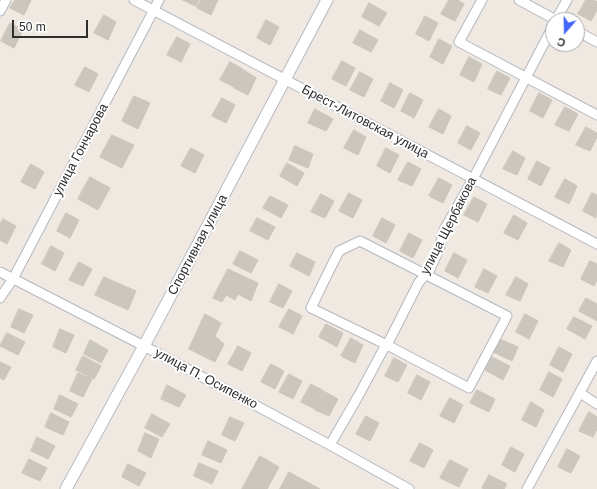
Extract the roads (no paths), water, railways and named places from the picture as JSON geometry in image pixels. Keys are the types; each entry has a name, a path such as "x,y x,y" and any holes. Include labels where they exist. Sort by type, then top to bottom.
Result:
{"street":[{"path":"0,10 6,0"},
{"name":"Брест-Литовская улица","path":"134,0 597,244"},
{"name":"улица Гончарова","path":"0,298 13,279 159,0"},
{"name":"Спортивная улица","path":"66,489 144,346 327,0"},
{"path":"482,0 459,42 597,115"},
{"path":"519,0 545,14"},
{"path":"560,12 567,0"},
{"path":"585,35 597,42"},
{"name":"улица Щербакова","path":"330,445 387,345 419,282 429,271 439,250 444,230 473,179 545,41"},
{"path":"360,241 507,316 469,388 387,345 311,308 339,251 360,241"},
{"name":"улица П. Осипенко","path":"0,272 144,346 330,445 409,489"},
{"path":"527,489 597,362"},
{"path":"580,393 597,404"}]}
